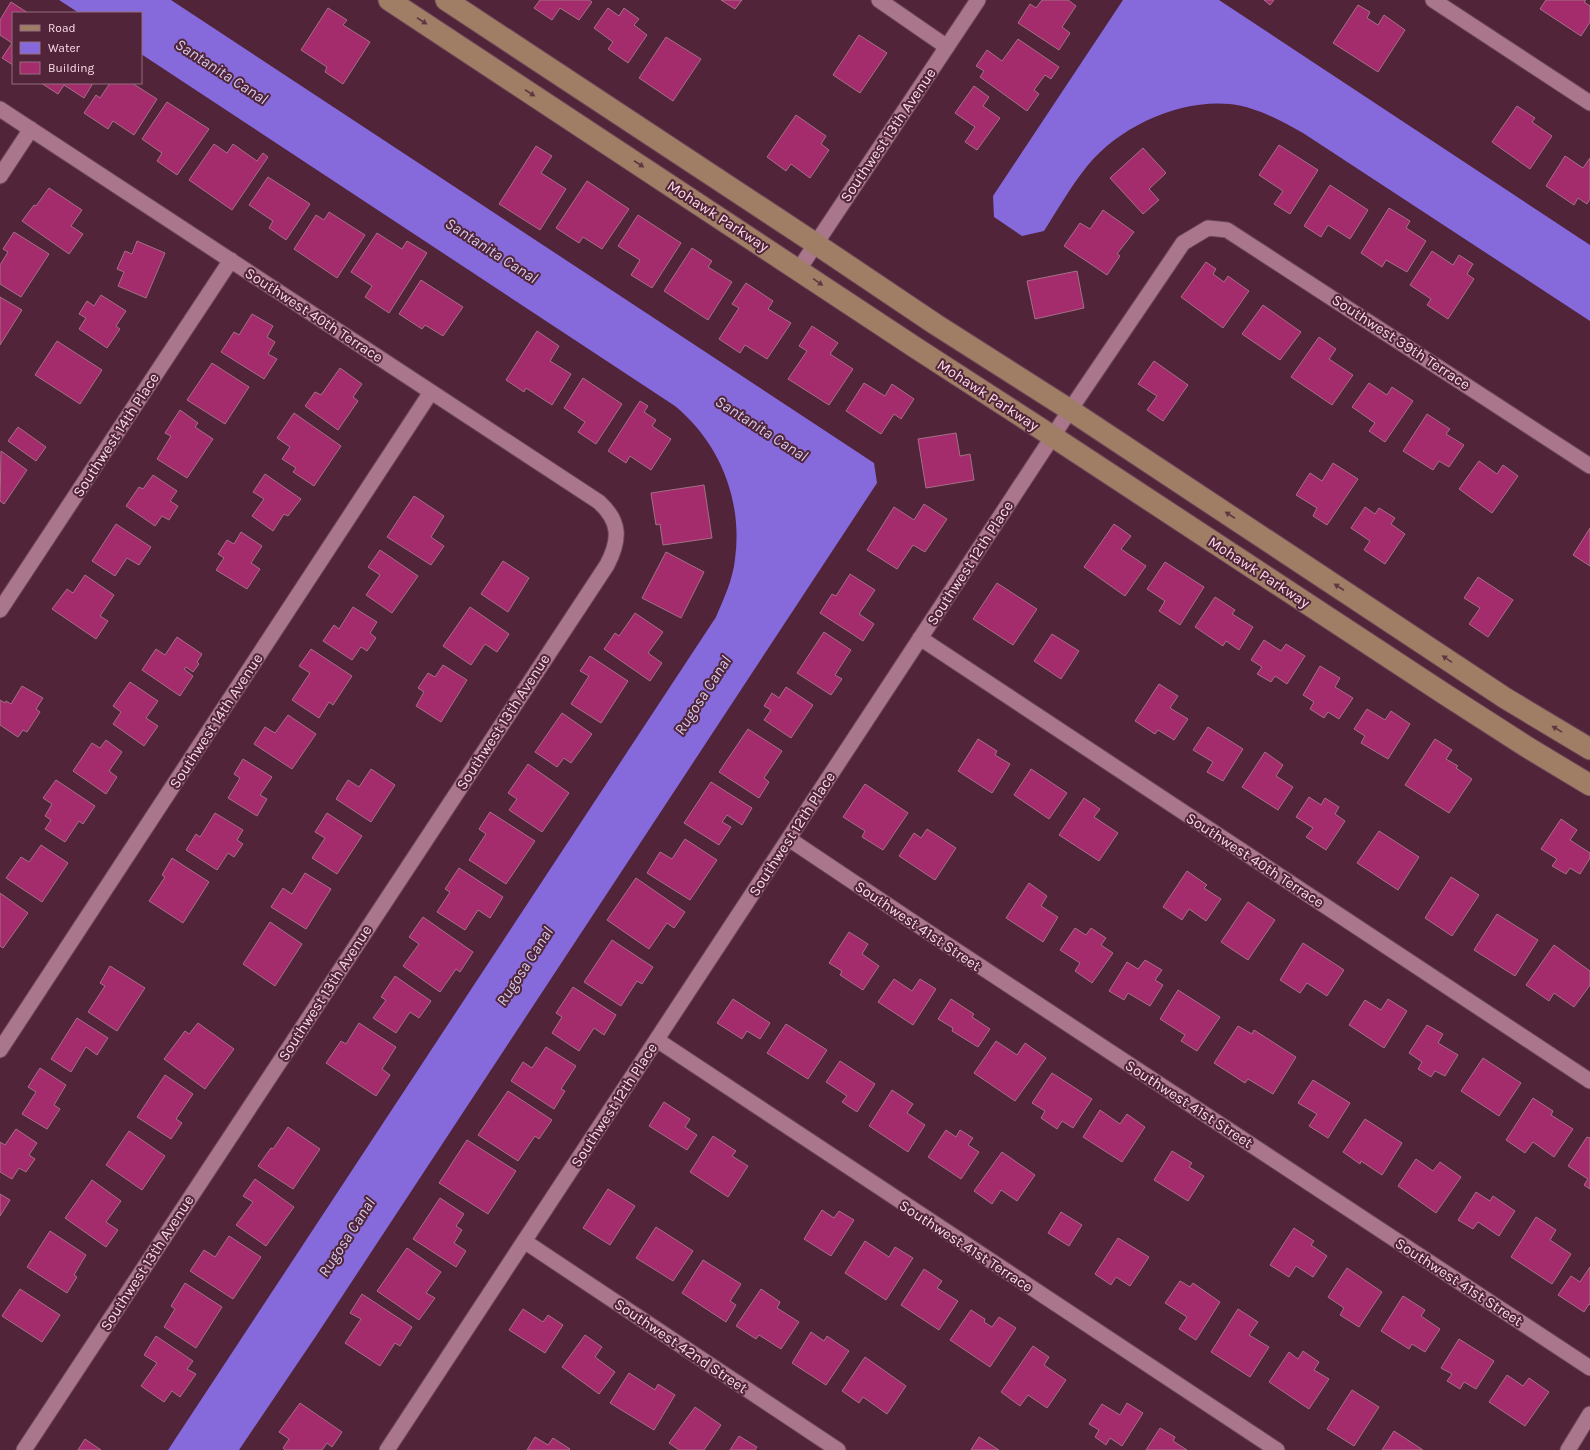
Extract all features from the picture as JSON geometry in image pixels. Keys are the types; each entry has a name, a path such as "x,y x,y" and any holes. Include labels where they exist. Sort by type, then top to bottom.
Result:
{"street":[{"name":"Mohawk Parkway","path":"389,0 916,348 1443,693 1527,747 1590,785"},
{"name":"Mohawk Parkway","path":"446,0 935,324 1070,410 1505,698 1590,749"},
{"path":"879,0 947,47"},
{"name":"Southwest 13th Avenue","path":"799,270 978,0"},
{"path":"1433,0 1590,103"},
{"name":"Southwest 40th Terrace","path":"0,109 599,502 611,516 617,531"},
{"path":"0,176 31,129"},
{"name":"Southwest 12th Place","path":"392,1448 524,1241 1052,436 1183,243 1208,228"},
{"name":"Southwest 39th Terrace","path":"1208,228 1227,230 1590,466"},
{"name":"Southwest 14th Place","path":"0,610 231,260"},
{"name":"Southwest 14th Avenue","path":"0,1050 432,392"},
{"name":"Southwest 13th Avenue","path":"24,1450 607,565 614,549 617,531"},
{"name":"Southwest 40th Terrace","path":"920,638 1590,1080"},
{"name":"Southwest 41st Street","path":"789,839 1590,1368"},
{"name":"Southwest 41st Terrace","path":"656,1040 1277,1450"},
{"name":"Southwest 42nd Street","path":"524,1241 838,1450"},
{"path":"1568,1450 1590,1414"}],"water":[{"path":"59,0 171,0 874,463 877,483 318,1333 239,1450 168,1450 716,617 728,588 734,566 737,537 735,516 725,475 716,455 691,421 675,406 142,55 142,12 77,12"},
{"path":"1123,0 1219,0 1590,245 1590,321 1303,133 1286,123 1258,111 1230,104 1191,106 1172,111 1152,118 1117,138 1101,151 1088,165 1070,189 1044,231 1022,236 994,217 993,196"}],"building":[{"path":"540,0 589,0 592,2 579,20 560,8 552,20 534,8"},
{"path":"721,0 742,0 735,9"},
{"path":"1042,0 1068,0 1076,6 1062,27 1070,33 1059,50 1018,23 1030,4 1036,8"},
{"path":"1264,0 1274,0 1270,5"},
{"path":"1546,0 1586,0 1584,2 1590,6 1590,22 1581,36 1540,9"},
{"path":"11,2 26,12 12,12 12,43 0,35 0,20"},
{"path":"1358,5 1370,12 1367,18 1378,25 1384,15 1405,30 1378,72 1333,43"},
{"path":"328,8 347,20 343,25 370,42 343,84 325,72 327,67 301,50"},
{"path":"608,8 619,16 624,8 639,19 634,25 647,35 628,63 608,49 613,42 594,28"},
{"path":"859,35 887,53 860,93 833,75"},
{"path":"666,37 701,59 673,101 639,78"},
{"path":"1018,39 1059,67 1051,79 1045,75 1034,90 1039,94 1027,111 980,77 984,71 976,66 987,50 1002,61"},
{"path":"12,43 12,64 2,58"},
{"path":"43,84 92,84 84,98 64,85 58,94"},
{"path":"109,84 134,84 157,99 134,135 113,121 108,129 84,113 96,95 100,98"},
{"path":"974,86 989,97 983,106 1000,118 977,150 965,142 975,127 955,113"},
{"path":"167,102 209,129 177,175 157,161 162,153 142,139"},
{"path":"1517,106 1535,118 1532,122 1552,136 1530,169 1492,142"},
{"path":"796,115 826,136 821,144 829,150 810,178 791,164 786,171 767,157"},
{"path":"214,144 227,153 233,144 257,161 263,153 268,157 232,210 189,180"},
{"path":"1279,145 1318,170 1290,214 1274,204 1283,191 1259,175"},
{"path":"536,146 552,156 541,173 566,189 540,230 499,204"},
{"path":"1143,148 1166,173 1149,189 1159,200 1143,214 1110,178"},
{"path":"1565,156 1583,168 1590,158 1590,199 1587,204 1578,198 1574,205 1546,186"},
{"path":"268,177 310,204 286,240 269,228 273,221 249,205"},
{"path":"587,181 629,209 602,249 583,237 579,243 556,228"},
{"path":"1330,185 1368,210 1350,239 1328,225 1321,237 1304,226"},
{"path":"49,188 82,210 71,226 83,234 69,254 22,221 34,205 36,206"},
{"path":"1389,208 1410,221 1406,228 1426,241 1407,272 1386,260 1382,267 1361,253"},
{"path":"1103,210 1134,232 1117,254 1120,256 1107,275 1064,246 1080,223 1090,229"},
{"path":"329,212 365,235 337,278 294,249 316,215 324,220"},
{"path":"638,215 681,243 652,288 631,275 640,260 618,246"},
{"path":"14,232 49,254 21,297 0,284 0,265 8,252 3,249"},
{"path":"377,233 402,249 407,241 427,253 389,313 365,297 372,286 351,272"},
{"path":"137,241 165,253 146,298 118,286 124,272 117,269 125,251 132,254"},
{"path":"692,248 712,261 708,267 732,282 708,320 664,291"},
{"path":"1432,251 1453,265 1459,255 1473,264 1467,274 1474,279 1448,319 1427,305 1431,299 1410,285"},
{"path":"1206,262 1216,269 1213,274 1224,282 1228,276 1249,291 1223,328 1181,297"},
{"path":"1077,271 1084,308 1035,319 1027,281"},
{"path":"421,280 463,307 443,336 425,325 422,329 399,314"},
{"path":"746,283 773,301 768,309 791,323 767,359 745,345 740,353 719,339 739,308 732,304"},
{"path":"101,295 126,311 116,326 120,329 107,348 79,329 86,318 79,314 87,301 94,306"},
{"path":"0,297 22,310 0,345"},
{"path":"1263,305 1301,332 1280,360 1242,334"},
{"path":"252,314 273,326 267,337 275,342 268,354 277,359 264,379 221,352 234,332 239,335"},
{"path":"812,326 838,343 830,354 853,369 829,405 788,379 807,351 799,346"},
{"path":"537,331 559,346 550,361 571,374 552,405 526,388 524,392 506,380"},
{"path":"1319,337 1336,349 1329,359 1353,375 1332,405 1291,377"},
{"path":"57,341 102,370 80,404 35,375"},
{"path":"1154,361 1188,385 1163,421 1147,410 1157,396 1138,384"},
{"path":"212,363 249,387 225,424 187,400"},
{"path":"340,368 362,384 353,397 358,401 338,430 305,406 315,392 321,395"},
{"path":"583,378 622,404 596,444 578,432 585,422 564,408"},
{"path":"864,383 885,396 892,384 914,399 901,419 894,414 881,434 846,411"},
{"path":"1369,383 1387,395 1392,387 1413,401 1385,442 1369,431 1375,423 1352,407"},
{"path":"640,401 648,406 644,412 656,420 652,426 671,439 651,470 630,456 626,463 608,451"},
{"path":"180,410 198,423 195,427 213,439 187,478 157,459 171,436 165,433"},
{"path":"294,413 341,446 314,486 293,472 296,468 282,459 290,447 277,438"},
{"path":"1427,414 1450,429 1446,434 1464,445 1449,467 1439,461 1433,470 1403,451"},
{"path":"18,427 46,447 36,461 8,441"},
{"path":"956,433 960,456 970,454 974,480 926,488 918,439"},
{"path":"1,451 27,470 4,504 0,501"},
{"path":"1479,461 1497,474 1503,465 1518,476 1492,513 1459,489"},
{"path":"1333,463 1358,479 1327,525 1313,516 1317,508 1296,495 1310,473 1322,481"},
{"path":"265,474 301,499 288,516 284,514 273,531 252,516 264,499 253,492"},
{"path":"153,475 177,491 170,501 178,506 169,520 162,516 155,526 126,506 139,487 143,489"},
{"path":"704,485 712,538 663,545 660,524 656,525 651,493"},
{"path":"414,496 444,516 431,537 444,546 431,565 387,537"},
{"path":"924,504 947,519 925,552 913,545 897,569 867,550 894,507 914,520"},
{"path":"1365,507 1375,514 1379,508 1395,518 1391,524 1405,534 1385,564 1364,550 1370,541 1351,528"},
{"path":"116,524 151,547 139,565 127,558 115,576 92,561"},
{"path":"1114,524 1131,536 1121,549 1146,566 1125,596 1084,567"},
{"path":"1590,528 1590,566 1573,555"},
{"path":"241,532 262,546 251,563 260,569 247,589 216,570 224,558 218,554 227,540 234,544"},
{"path":"380,550 418,576 392,613 366,595 380,575 368,567"},
{"path":"666,552 704,572 681,618 642,598"},
{"path":"503,561 529,578 508,612 481,594"},
{"path":"1165,562 1204,587 1180,625 1159,611 1165,601 1147,589"},
{"path":"850,574 875,590 859,614 874,624 863,641 820,613 832,594 836,596"},
{"path":"85,575 114,595 100,616 108,621 96,639 52,609 67,589 73,593"},
{"path":"1478,577 1513,600 1488,637 1469,624 1480,608 1464,598"},
{"path":"997,583 1037,609 1013,645 973,619"},
{"path":"1215,597 1235,610 1232,614 1253,627 1239,650 1226,641 1223,646 1195,627"},
{"path":"353,607 377,622 370,633 376,638 367,651 361,647 352,660 323,641 334,625 339,629"},
{"path":"470,607 509,634 497,652 485,644 471,665 443,646"},
{"path":"635,613 663,632 648,653 662,663 650,681 604,649 615,633 619,636"},
{"path":"824,632 851,650 835,675 842,679 831,695 797,673"},
{"path":"1052,634 1079,651 1061,679 1034,661"},
{"path":"177,637 202,654 197,662 199,664 193,672 186,667 184,669 193,676 180,696 142,670 156,649 165,655"},
{"path":"1264,640 1281,651 1286,644 1305,656 1287,684 1275,676 1271,682 1257,674 1262,667 1251,660"},
{"path":"311,649 352,676 333,705 329,702 319,718 292,700 310,673 299,666"},
{"path":"590,656 628,681 601,723 571,704 589,676 580,671"},
{"path":"443,665 467,680 441,722 416,706 424,692 418,688 428,673 435,677"},
{"path":"1320,666 1340,678 1335,687 1353,698 1339,719 1328,712 1324,718 1310,709 1314,702 1303,695"},
{"path":"130,682 158,701 146,718 158,726 144,746 113,724 121,712 113,706"},
{"path":"1159,684 1178,696 1170,708 1188,719 1174,740 1158,730 1155,734 1135,721"},
{"path":"22,686 43,698 36,709 40,712 27,732 23,730 18,737 0,725 0,700 11,704"},
{"path":"786,687 813,705 791,738 764,720 771,710 764,706 772,693 779,698"},
{"path":"1367,709 1385,720 1391,711 1410,724 1388,759 1361,743 1365,736 1354,729"},
{"path":"562,713 592,734 571,763 564,758 557,767 535,752"},
{"path":"288,715 316,734 292,769 254,744 265,727 275,733"},
{"path":"1208,727 1243,749 1223,781 1207,772 1213,762 1193,750"},
{"path":"748,729 782,751 764,778 769,782 759,798 719,772"},
{"path":"978,739 997,751 995,755 1010,764 992,793 958,771"},
{"path":"1435,739 1452,750 1446,759 1458,766 1456,768 1472,779 1449,813 1405,785"},
{"path":"106,740 122,752 109,771 117,777 106,794 73,771 92,743 100,748"},
{"path":"1265,752 1283,765 1276,776 1293,787 1278,810 1242,787"},
{"path":"243,759 272,777 260,795 267,799 257,816 228,798 240,778 234,774"},
{"path":"528,764 569,793 542,832 509,810 517,799 508,793"},
{"path":"371,769 395,785 371,822 336,799 348,780 359,787"},
{"path":"1031,769 1067,793 1049,819 1014,795"},
{"path":"56,780 95,806 83,824 79,821 65,842 45,829 51,820 45,816 52,804 43,798"},
{"path":"711,782 752,808 742,825 727,815 722,822 731,827 719,845 684,823"},
{"path":"865,784 908,813 883,850 862,837 865,831 843,817"},
{"path":"1309,797 1321,805 1325,798 1339,807 1335,814 1345,821 1326,850 1306,837 1313,828 1296,817"},
{"path":"1084,798 1100,809 1094,817 1118,833 1099,861 1059,835"},
{"path":"490,812 535,841 506,884 469,860 486,834 479,829"},
{"path":"215,813 243,830 237,840 243,844 234,857 228,853 217,870 186,850 196,834 200,837"},
{"path":"327,813 362,836 337,874 312,858 325,838 315,832"},
{"path":"1561,819 1577,830 1570,840 1590,853 1590,858 1580,874 1570,868 1566,874 1552,866 1557,859 1541,849"},
{"path":"927,829 956,848 935,880 899,856 914,833 921,838"},
{"path":"1379,831 1419,857 1398,890 1357,863"},
{"path":"685,839 717,860 690,900 647,873 660,852 672,859"},
{"path":"41,845 68,863 42,902 6,878 21,857 29,862"},
{"path":"172,858 209,882 183,923 149,901 165,877 162,875"},
{"path":"459,868 503,897 490,918 478,910 465,930 437,912 450,892 445,889"},
{"path":"1187,871 1207,885 1204,888 1221,899 1206,921 1189,909 1182,920 1163,907"},
{"path":"305,873 331,889 306,929 271,907 283,888 292,894"},
{"path":"1451,877 1479,895 1452,936 1425,918"},
{"path":"636,878 685,912 674,928 667,923 649,949 607,920"},
{"path":"1029,883 1047,896 1041,906 1058,917 1043,942 1006,918"},
{"path":"0,893 28,913 3,948 0,946"},
{"path":"1248,902 1275,920 1248,960 1221,942"},
{"path":"1497,914 1538,940 1515,976 1474,950"},
{"path":"423,917 473,952 460,972 456,969 440,992 403,966 419,944 409,937"},
{"path":"270,922 302,944 275,986 243,964"},
{"path":"1075,928 1086,935 1091,928 1106,938 1101,945 1113,953 1092,983 1075,971 1080,963 1060,950"},
{"path":"849,932 868,944 862,954 879,966 863,990 840,975 842,971 829,963"},
{"path":"612,940 653,967 642,984 637,981 621,1006 584,982"},
{"path":"1303,943 1344,970 1327,996 1307,983 1300,993 1280,980"},
{"path":"1554,945 1590,971 1590,985 1574,1007 1554,993 1549,1001 1526,985"},
{"path":"1145,960 1162,970 1155,980 1163,985 1150,1006 1128,993 1124,1000 1109,991 1127,962 1138,969"},
{"path":"110,966 145,988 117,1031 88,1012 105,986 100,983"},
{"path":"395,976 431,1001 419,1018 410,1012 396,1033 373,1018 386,1000 381,997"},
{"path":"894,979 912,991 920,979 936,989 913,1025 878,1002"},
{"path":"573,987 616,1015 604,1035 594,1028 579,1051 552,1033 562,1017 556,1013"},
{"path":"1178,990 1220,1017 1197,1051 1181,1041 1185,1035 1160,1019"},
{"path":"733,999 770,1023 760,1039 747,1031 742,1039 717,1023"},
{"path":"951,999 974,1014 972,1017 990,1029 978,1047 952,1031 953,1028 938,1019"},
{"path":"1388,999 1407,1011 1384,1048 1349,1025 1365,1000 1381,1010"},
{"path":"77,1018 108,1038 97,1055 86,1047 71,1072 51,1059"},
{"path":"198,1023 234,1049 205,1089 164,1059 185,1031 189,1034"},
{"path":"359,1023 396,1047 382,1069 390,1075 376,1096 326,1063 341,1041 346,1044"},
{"path":"786,1024 827,1050 808,1079 767,1053"},
{"path":"1427,1025 1443,1034 1438,1043 1458,1055 1445,1076 1435,1071 1431,1077 1418,1069 1422,1062 1409,1053"},
{"path":"1238,1026 1252,1034 1254,1030 1296,1057 1273,1094 1248,1079 1245,1083 1214,1063"},
{"path":"996,1041 1017,1055 1025,1043 1046,1058 1015,1101 974,1073"},
{"path":"546,1047 576,1066 561,1089 565,1091 554,1109 511,1081 523,1062 532,1068"},
{"path":"1483,1058 1521,1083 1499,1116 1461,1091"},
{"path":"840,1061 875,1084 857,1112 842,1102 847,1096 826,1082"},
{"path":"40,1068 66,1085 54,1105 60,1109 47,1129 22,1114 36,1092 28,1087"},
{"path":"1052,1073 1092,1099 1073,1128 1062,1121 1057,1129 1041,1118 1045,1111 1032,1103"},
{"path":"165,1075 193,1094 176,1119 182,1123 171,1139 137,1117"},
{"path":"1313,1080 1350,1103 1328,1138 1309,1126 1317,1114 1298,1103"},
{"path":"892,1090 913,1104 907,1113 925,1125 908,1152 869,1126"},
{"path":"508,1091 552,1120 539,1139 535,1136 518,1161 478,1135"},
{"path":"1533,1098 1553,1111 1551,1115 1573,1129 1554,1157 1533,1142 1525,1153 1506,1140"},
{"path":"664,1102 690,1119 685,1127 697,1135 687,1150 649,1126"},
{"path":"1100,1110 1120,1124 1127,1114 1145,1127 1122,1162 1083,1137"},
{"path":"1365,1119 1402,1143 1382,1175 1361,1161 1360,1164 1343,1152"},
{"path":"288,1127 320,1149 293,1189 258,1166 271,1148 273,1149"},
{"path":"16,1129 37,1143 29,1155 35,1159 26,1172 19,1168 12,1179 0,1172 0,1142 5,1145"},
{"path":"946,1130 956,1137 960,1130 973,1138 968,1145 979,1152 961,1179 928,1157"},
{"path":"129,1131 165,1156 142,1190 106,1165"},
{"path":"713,1136 736,1151 732,1156 748,1166 728,1197 690,1172"},
{"path":"1587,1137 1590,1138 1590,1189 1584,1185 1588,1179 1568,1166"},
{"path":"467,1140 516,1171 488,1214 439,1183"},
{"path":"1172,1151 1192,1163 1189,1167 1204,1176 1188,1201 1154,1180"},
{"path":"1002,1152 1035,1175 1017,1201 1001,1190 992,1204 974,1191"},
{"path":"1416,1159 1433,1171 1440,1162 1461,1177 1436,1213 1398,1186"},
{"path":"255,1179 294,1207 266,1246 236,1225 253,1202 243,1196"},
{"path":"92,1180 121,1201 106,1222 118,1230 106,1247 65,1218"},
{"path":"608,1189 635,1206 610,1245 583,1228"},
{"path":"1476,1192 1490,1201 1493,1196 1515,1211 1499,1236 1478,1222 1473,1229 1458,1220"},
{"path":"0,1194 10,1200 0,1216"},
{"path":"440,1198 464,1214 456,1226 462,1230 454,1243 466,1251 456,1267 413,1239"},
{"path":"822,1210 834,1218 839,1211 854,1220 831,1256 804,1239"},
{"path":"1061,1212 1082,1225 1069,1246 1048,1233"},
{"path":"1536,1217 1556,1230 1550,1240 1571,1254 1552,1284 1511,1257"},
{"path":"656,1227 693,1251 673,1281 636,1258"},
{"path":"1294,1228 1314,1241 1311,1245 1327,1256 1313,1277 1296,1266 1289,1277 1270,1265"},
{"path":"50,1231 86,1255 74,1275 77,1277 67,1293 27,1267"},
{"path":"229,1236 261,1257 233,1299 190,1271 204,1250 215,1257"},
{"path":"1118,1238 1149,1257 1130,1286 1116,1277 1111,1285 1095,1274"},
{"path":"865,1241 889,1257 895,1247 913,1258 886,1300 845,1273"},
{"path":"407,1248 441,1272 426,1293 435,1298 419,1320 377,1291"},
{"path":"703,1260 741,1284 730,1301 736,1305 726,1322 682,1293"},
{"path":"1590,1267 1590,1305 1589,1304 1584,1312 1558,1295 1571,1276 1580,1282"},
{"path":"1347,1268 1382,1292 1359,1327 1340,1315 1344,1308 1328,1297"},
{"path":"924,1269 942,1281 937,1288 958,1301 939,1330 901,1305"},
{"path":"1180,1281 1190,1287 1193,1283 1220,1302 1196,1340 1179,1329 1187,1317 1165,1303"},
{"path":"185,1283 222,1307 196,1348 164,1327 175,1309 171,1306"},
{"path":"20,1289 60,1315 42,1342 2,1316"},
{"path":"761,1289 780,1302 777,1308 799,1322 781,1349 759,1335 756,1339 736,1326"},
{"path":"362,1294 412,1327 400,1346 395,1343 380,1366 345,1343 361,1319 350,1313"},
{"path":"1403,1296 1425,1310 1421,1316 1440,1329 1425,1352 1412,1344 1409,1349 1381,1331"},
{"path":"523,1309 543,1322 548,1315 563,1325 545,1353 509,1330"},
{"path":"1238,1309 1258,1322 1249,1335 1269,1347 1250,1377 1211,1352"},
{"path":"971,1310 985,1319 984,1322 992,1327 999,1317 1016,1328 990,1367 950,1340"},
{"path":"811,1332 824,1341 827,1336 849,1351 826,1385 792,1363"},
{"path":"585,1335 602,1347 595,1357 615,1372 599,1394 562,1367"},
{"path":"156,1336 193,1361 187,1369 196,1374 180,1397 172,1391 164,1402 141,1386 157,1363 144,1355"},
{"path":"1459,1339 1494,1361 1476,1389 1464,1382 1460,1389 1447,1381 1452,1374 1441,1368"},
{"path":"1033,1346 1049,1357 1044,1365 1066,1380 1047,1408 1028,1395 1020,1406 1001,1392"},
{"path":"1303,1351 1319,1362 1314,1370 1329,1379 1309,1409 1269,1382 1289,1352 1298,1359"},
{"path":"865,1357 906,1386 887,1414 863,1397 859,1403 842,1391"},
{"path":"629,1373 655,1390 658,1384 675,1395 654,1430 610,1403"},
{"path":"1507,1375 1523,1386 1529,1378 1549,1392 1525,1426 1489,1402"},
{"path":"1352,1390 1379,1407 1354,1446 1327,1429"},
{"path":"300,1403 342,1432 332,1447 327,1443 322,1450 285,1450 283,1448 289,1439 279,1432"},
{"path":"1127,1403 1143,1413 1122,1446 1110,1438 1106,1445 1095,1437 1099,1430 1089,1424 1102,1404 1120,1415"},
{"path":"695,1407 721,1425 704,1450 679,1450 669,1443"},
{"path":"1160,1428 1175,1437 1173,1441 1187,1450 1146,1450"},
{"path":"1394,1431 1423,1450 1382,1450"},
{"path":"739,1436 757,1447 755,1450 730,1450"},
{"path":"535,1437 548,1445 553,1438 570,1449 527,1450"},
{"path":"979,1437 999,1450 971,1450"},
{"path":"85,1439 101,1450 78,1450"}],"water label":[{"name":"Santanita Canal","path":"222,71"},
{"name":"Santanita Canal","path":"492,250"},
{"name":"Santanita Canal","path":"762,428"},
{"name":"Rugosa Canal","path":"702,695"},
{"name":"Rugosa Canal","path":"524,966"},
{"name":"Rugosa Canal","path":"346,1237"}]}
